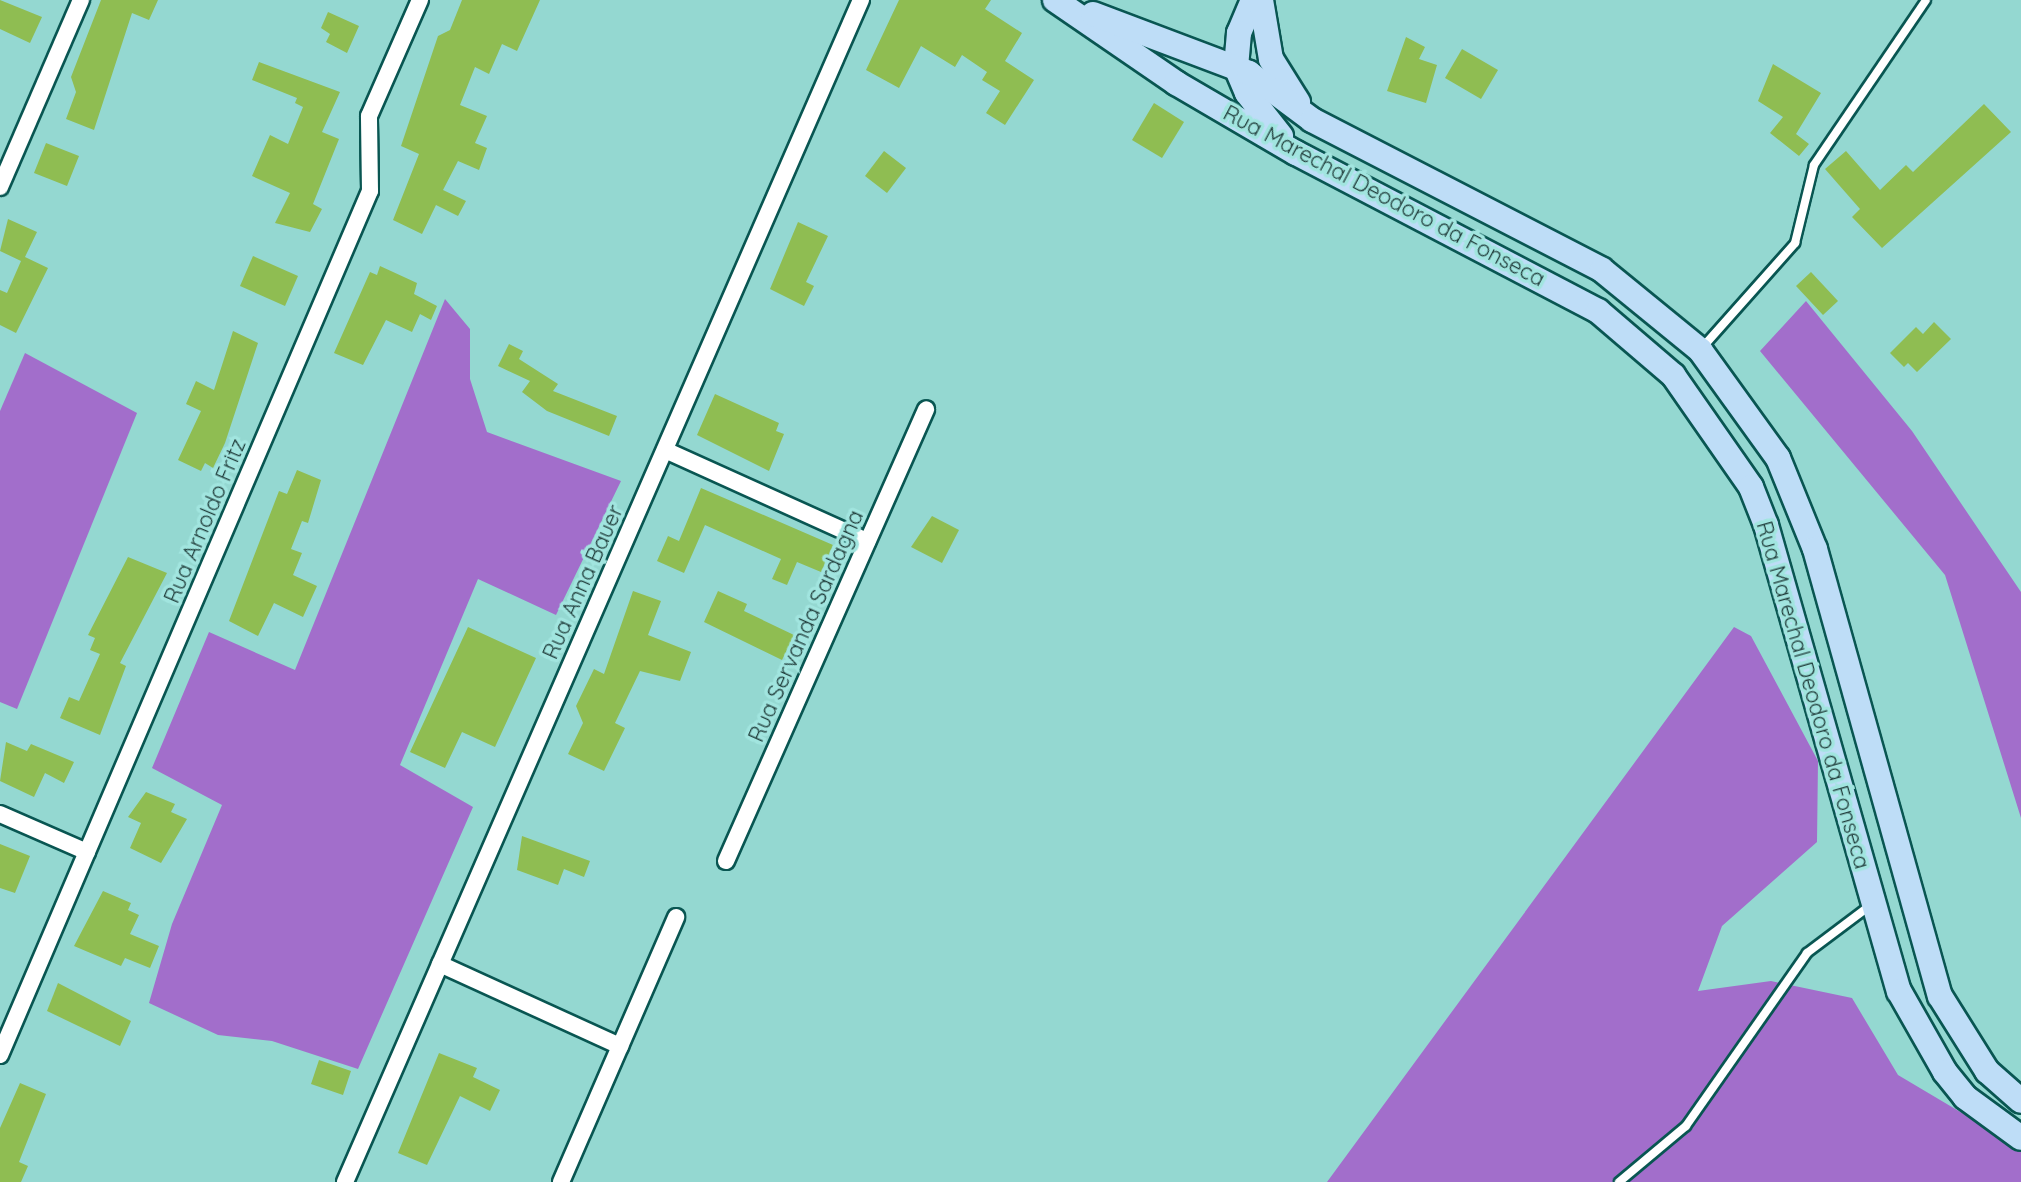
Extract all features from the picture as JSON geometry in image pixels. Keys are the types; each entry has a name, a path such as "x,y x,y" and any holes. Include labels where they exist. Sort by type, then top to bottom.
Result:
{"main road":[{"name":"Rua Marechal Deodoro da Fonseca","path":"1058,0 1183,51 1236,67 1312,120 1602,270 1700,350 1751,414 1799,506 1906,893 1940,996 1964,1041 2021,1101"},
{"name":"Rua Marechal Deodoro da Fonseca","path":"1058,0 1176,83 1296,153 1598,311 1673,375 1751,487 1766,525 1872,904 1918,1032 1965,1097 2021,1138"},
{"path":"1176,83 1202,82 1236,67 1252,49 1261,0"},
{"path":"1261,0 1271,59 1312,120"},
{"path":"1183,51 1210,43 1248,10"},
{"path":"1248,10 1236,67 1259,111 1296,153"},
{"path":"1673,375 1700,350"},
{"path":"1872,904 1906,893"}],"street":[{"path":"0,187 81,0"},
{"name":"Rua Arnoldo Fritz","path":"0,1055 370,191 369,116 420,0"},
{"name":"Rua Anna Bauer","path":"345,1182 861,0"},
{"name":"Rua Servanda Sardagna","path":"726,861 926,409"},
{"path":"665,450 867,541"},
{"path":"0,814 87,852"},
{"path":"561,1182 676,917"},
{"path":"440,964 620,1046"}],"lane":[{"path":"1700,350 1795,243 1814,165 1926,0"},
{"path":"1619,1182 1686,1126 1807,953 1872,904"}],"shaded area":[{"path":"445,299 470,329 470,379 487,432 621,481 556,615 478,579 400,765 473,807 358,1069 272,1041 218,1035 149,1003 172,924 222,805 152,768 209,632 295,670"},
{"path":"1806,301 1912,431 2021,592 2021,818 1945,575 1760,351"},
{"path":"25,353 137,413 17,709 0,702 0,411"},
{"path":"1734,627 1751,636 1818,761 1817,842 1722,926 1698,991 1771,981 1852,998 1898,1075 2021,1148 2021,1182 1327,1182"}],"building":[{"path":"0,0 42,17 30,43 0,29"},
{"path":"101,0 158,0 149,20 132,13 94,130 66,119 76,92 71,77"},
{"path":"462,0 540,0 517,51 502,44 489,74 475,67 460,105 487,116 475,143 487,148 479,170 458,161 443,190 466,201 458,216 436,205 422,234 393,220 419,154 401,146 438,36 450,30"},
{"path":"899,0 991,0 985,9 1022,33 1005,61 1034,80 1005,125 986,113 1000,91 982,80 987,72 962,55 955,67 921,46 899,88 866,70"},
{"path":"328,12 359,26 347,53 326,42 330,34 321,28"},
{"path":"1406,37 1425,47 1419,59 1437,65 1426,103 1387,91"},
{"path":"1462,49 1498,70 1481,99 1445,78"},
{"path":"259,62 340,92 322,132 339,139 313,204 322,209 310,232 275,223 290,193 252,176 270,135 288,144 303,107 295,103 297,98 252,80"},
{"path":"1773,64 1821,93 1796,134 1809,144 1799,156 1770,133 1783,117 1758,101"},
{"path":"1154,103 1184,122 1162,158 1132,140"},
{"path":"1984,104 2011,132 1882,248 1852,217 1860,209 1825,169 1846,151 1880,190 1906,165 1913,172"},
{"path":"46,143 79,156 67,186 34,173"},
{"path":"884,151 906,168 887,193 865,176"},
{"path":"8,219 37,232 25,257 48,268 16,333 0,325 0,290 7,293 21,261 0,251"},
{"path":"798,222 828,236 806,282 814,286 804,306 770,289"},
{"path":"253,256 298,276 285,306 240,286"},
{"path":"380,266 417,283 414,294 437,306 431,320 420,314 412,332 386,320 363,365 334,353 370,272 377,275"},
{"path":"1811,272 1838,301 1823,315 1796,286"},
{"path":"1934,322 1951,339 1917,372 1908,363 1904,367 1890,353 1916,327 1923,334"},
{"path":"233,331 258,343 225,443 213,468 205,463 201,471 178,460 201,411 186,404 196,381 214,390"},
{"path":"509,344 523,351 519,359 558,384 553,391 617,416 609,436 547,411 522,392 530,381 498,366"},
{"path":"715,394 779,423 776,431 784,434 769,471 697,435"},
{"path":"297,470 321,480 308,523 302,521 291,549 302,553 293,575 317,586 303,617 274,603 258,636 229,621 279,491 287,494"},
{"path":"701,488 833,545 821,572 797,562 787,585 772,579 781,559 705,525 684,573 657,561 668,536 679,541"},
{"path":"932,516 959,530 942,563 911,547"},
{"path":"128,557 167,573 120,663 126,666 100,735 60,718 69,697 79,701 100,654 90,650 95,638 88,635"},
{"path":"633,591 661,601 648,635 691,652 680,681 640,671 615,723 625,728 604,771 568,754 583,723 576,706 594,669 604,674"},
{"path":"718,591 747,604 744,611 794,635 782,660 704,622"},
{"path":"468,627 536,658 495,747 462,732 445,768 410,752"},
{"path":"6,742 27,751 31,744 74,762 64,783 45,773 34,797 0,781"},
{"path":"146,792 175,804 171,812 187,819 161,863 130,848 141,823 128,817"},
{"path":"522,836 590,861 584,877 564,869 558,885 517,870"},
{"path":"0,844 30,856 15,893 0,888"},
{"path":"103,891 131,903 128,910 139,915 130,934 159,946 150,968 125,958 121,966 74,946"},
{"path":"58,983 131,1021 120,1046 47,1011"},
{"path":"439,1053 477,1068 473,1077 500,1090 490,1111 460,1096 427,1165 398,1153"},
{"path":"319,1060 351,1071 343,1095 311,1084"},
{"path":"20,1083 46,1094 19,1162 28,1166 21,1182 0,1182 0,1128"}]}
